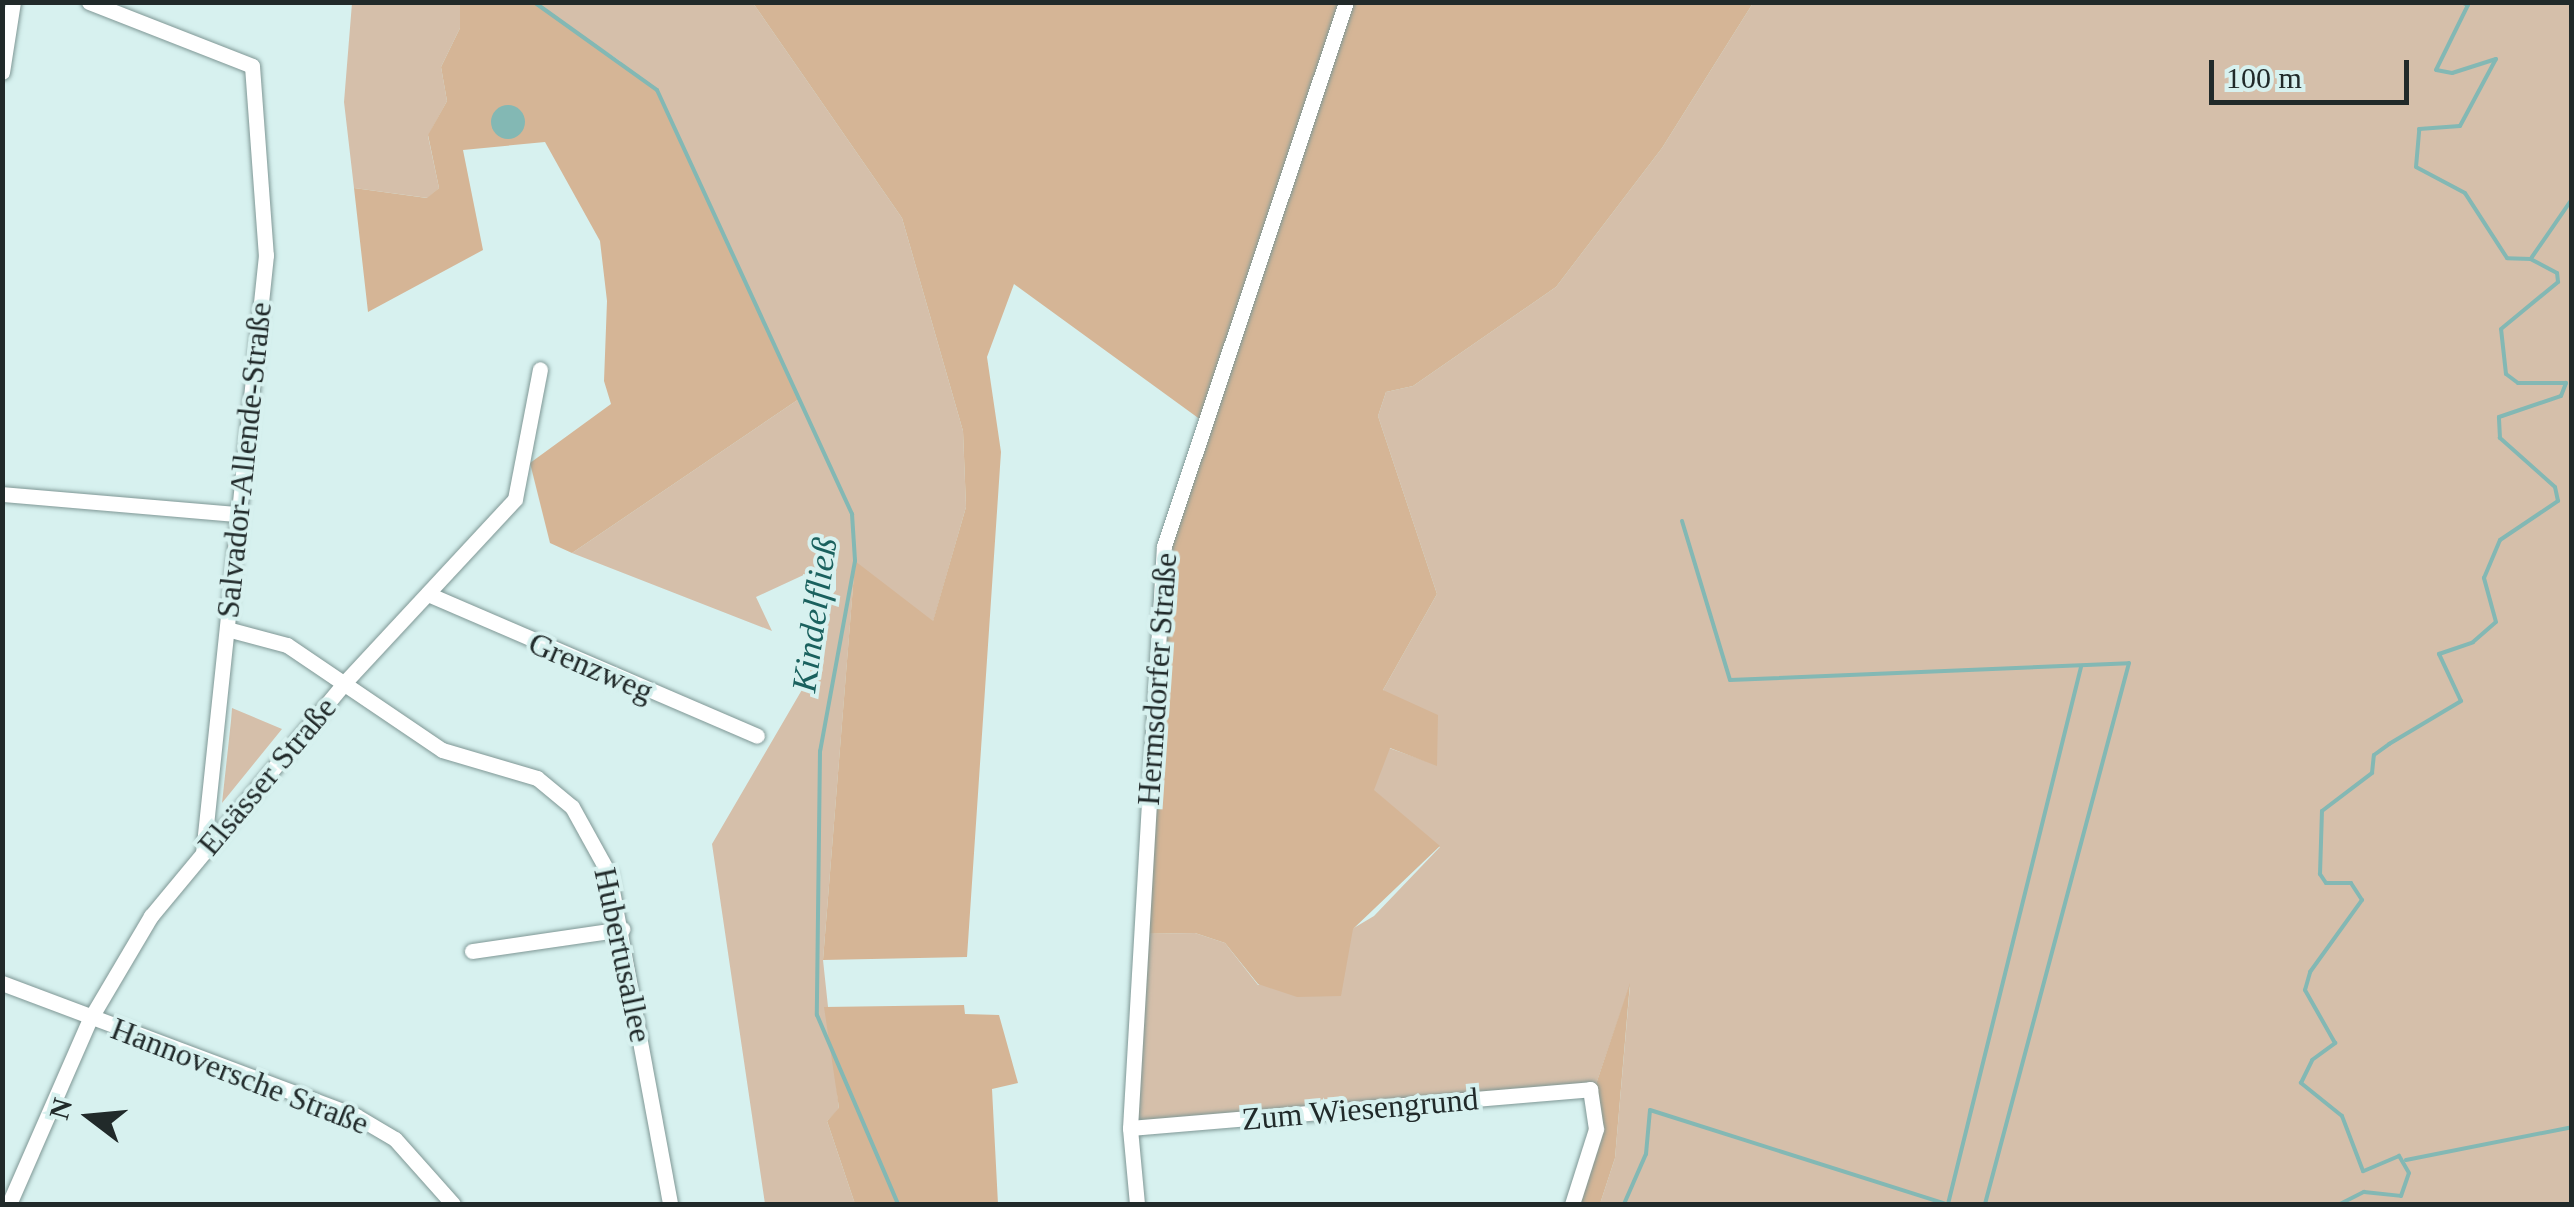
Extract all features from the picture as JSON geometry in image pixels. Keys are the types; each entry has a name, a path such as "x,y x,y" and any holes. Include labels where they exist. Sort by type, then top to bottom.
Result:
{"street":[{"path":"2,72 14,2"},
{"name":"Salvador-Allende-Straße","path":"89,2 252,66 266,255 203,854"},
{"name":"Hermsdorfer Straße","path":"1138,1204 1130,1128 1164,546 1346,2"},
{"name":"Elsässer Straße","path":"10,1204 90,1019 151,916 346,680 515,499 540,369"},
{"path":"2,494 237,514"},
{"name":"Grenzweg","path":"428,594 757,736"},
{"name":"Hubertusallee","path":"227,629 288,646 346,680 442,750 555,790 599,849 622,929 670,1204"},
{"path":"472,951 622,929"},
{"name":"Hannoversche Straße","path":"2,983 368,1122 395,1139 453,1204"},
{"name":"Zum Wiesengrund","path":"1130,1128 1590,1089 1596,1129 1572,1204"}],"shaded area":[{"path":"352,3 460,3 460,28 441,67 447,101 428,136 439,188 428,198 354,188 344,102"},
{"path":"460,3 534,3 657,90 799,399 572,553 550,543 530,463 611,404 604,381 607,301 600,241 545,142 463,150 483,250 368,312 354,188 427,198 439,188 428,135 447,101 441,67 460,28"},
{"path":"534,3 753,3 902,218 963,431 966,507 933,622 855,562 823,960 839,1109 827,1121 855,1204 765,1204 712,844 810,676 813,620 836,590 836,560 756,597 772,631 572,553 799,399 620,61"},
{"path":"753,3 1753,3 1662,148 1556,287 1413,386 1386,392 1378,416 1437,594 1383,690 1438,715 1437,766 1390,748 1374,790 1440,846 1353,929 1341,996 1297,997 1258,984 1225,943 1195,933 1141,934 1164,546 1201,420 1014,284 987,357 1001,452 967,957 823,960 855,561 933,621 966,507 963,431 902,218"},
{"path":"1753,3 2571,3 2571,1204 1600,1204 1615,1158 1630,985 1594,1090 1130,1128 1141,934 1195,933 1225,943 1258,985 1374,916 1440,847 1373,790 1389,748 1437,765 1383,690 1437,594 1378,416 1386,392 1413,386 1556,287 1662,148"},
{"path":"232,708 282,729 222,803 231,721"},
{"path":"1630,983 1615,1158 1600,1204 1577,1204 1594,1090"},
{"path":"964,1005 965,1014 999,1015 1018,1083 992,1089 998,1204 855,1204 827,1121 839,1108 824,1007"}],"water":[{"path":"508,105 520,110 525,122 520,134 508,139 496,134 491,122 496,110"}],"waterway":[{"name":"Kindelfließ","path":"534,2 657,90 852,514 855,561 820,751 817,1015 898,1204"},
{"path":"2427,2 2434,2"},
{"path":"2340,1204 2364,1192 2401,1196 2409,1173 2399,1156 2363,1171 2342,1116 2301,1083 2312,1060 2335,1043 2305,990 2310,972 2362,900 2351,883 2326,883 2320,874 2322,811 2372,773 2374,755 2461,701 2439,654 2473,642 2496,622 2484,578 2500,540 2558,501 2555,487 2500,438 2499,417 2561,396 2566,383 2518,383 2506,374 2501,329 2558,282 2557,273 2531,259 2507,258 2465,193 2416,167 2419,129 2460,126 2496,59 2452,73 2436,70 2468,5 2461,2"},
{"path":"2532,257 2572,199"},
{"path":"1682,521 1730,680 2129,663 1985,1204"},
{"path":"1948,1204 2081,667"},
{"path":"1624,1204 1646,1154 1650,1110 1947,1204"},
{"path":"2406,1160 2572,1127"}]}
